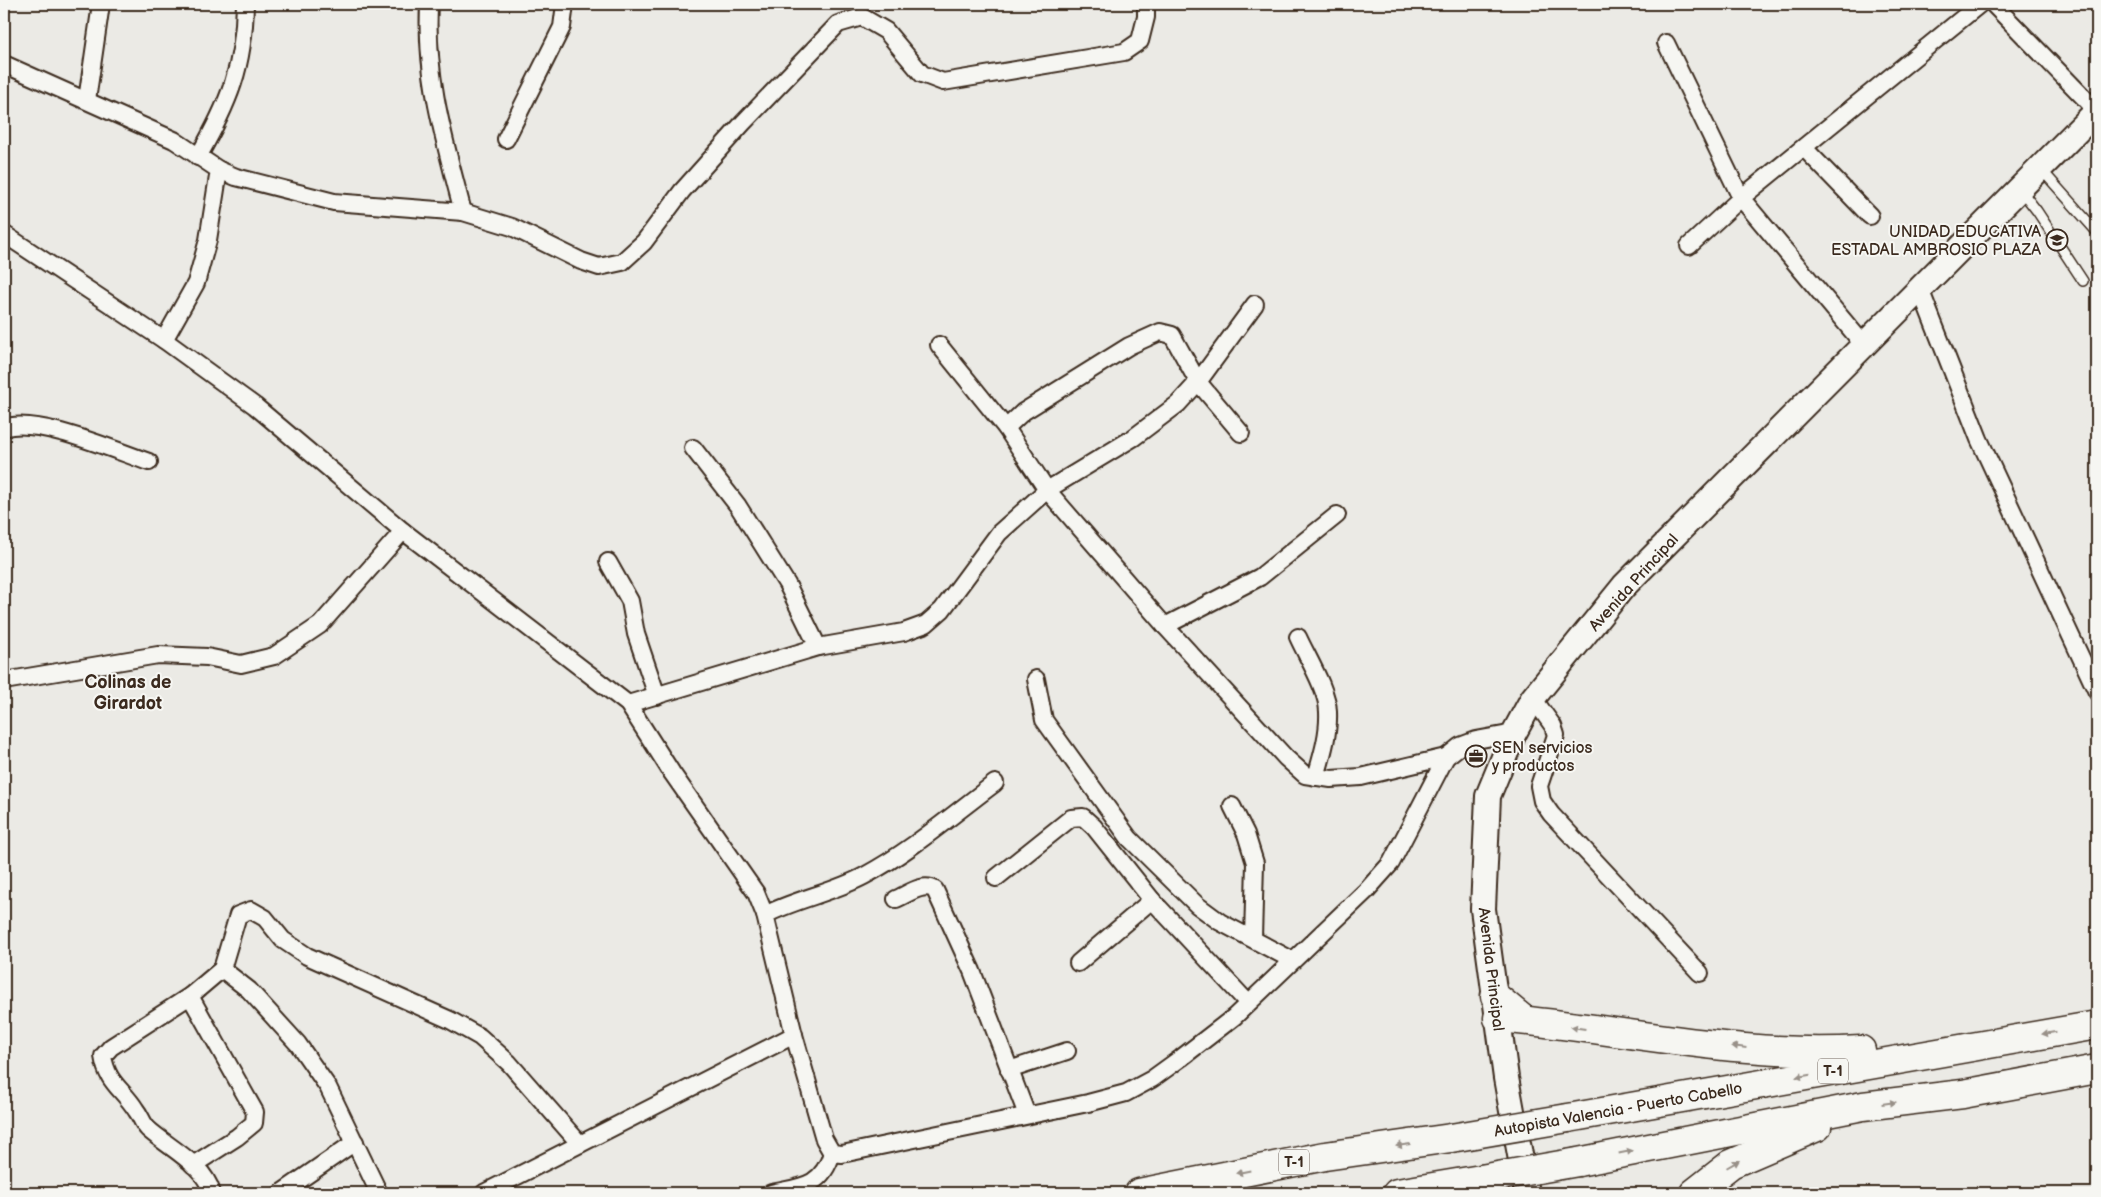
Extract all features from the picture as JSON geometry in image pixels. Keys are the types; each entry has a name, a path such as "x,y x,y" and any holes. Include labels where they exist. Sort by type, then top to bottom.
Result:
{"highway":[{"path":"1505,1011 1766,1050 1822,1053 1980,1044"},
{"name":"Autopista Valencia - Puerto Cabello","path":"1139,1193 1325,1156 1451,1138 2097,1025"},
{"path":"1397,1193 1578,1162 1863,1106 1963,1094 2097,1069"},
{"path":"1694,1193 1731,1164 1863,1106"}],"main road":[{"name":"Avenida Principal","path":"1527,1193 1505,1011 1483,909 1488,796 1514,733 1533,698 1624,586 2097,111"}],"street":[{"path":"87,100 101,4"},
{"path":"198,156 220,118 234,85 242,49 245,4"},
{"path":"429,4 428,59 435,100 462,212"},
{"path":"506,139 562,27 565,4"},
{"path":"4,64 174,140 219,170 236,177 334,202 462,212 512,227 581,261 599,267 622,262 644,242 682,191 742,122 838,24 862,17 886,31 922,74 943,82 1124,52 1140,41 1146,17 1146,4"},
{"path":"1689,246 1741,198 1980,4"},
{"path":"1993,4 2097,111"},
{"path":"1666,43 1741,198 1864,345"},
{"path":"1804,148 1870,216"},
{"path":"164,340 196,284 208,240 219,170"},
{"path":"4,234 164,340 255,406 403,532 628,704 672,773 756,893 765,915 794,1035 824,1139 832,1153 828,1168 813,1183 770,1193"},
{"path":"1920,289 1976,431 2097,692"},
{"path":"628,704 818,647 904,632 926,624 942,610 999,533 1047,490 1133,438 1178,404 1198,382 1254,304"},
{"path":"1006,428 1023,412 1129,346 1160,332 1172,335 1198,382 1241,433"},
{"path":"939,344 1006,428 1047,490 1165,626 1286,758 1305,775 1331,779 1361,777 1446,757"},
{"path":"4,428 9,426 48,430 149,462"},
{"path":"693,448 738,506 787,584 818,647"},
{"path":"1165,626 1260,577 1336,515"},
{"path":"4,681 158,655 207,657 241,664 274,656 320,625 403,532"},
{"path":"608,562 630,602 636,634 657,696"},
{"path":"1298,637 1325,697 1328,711 1325,740 1316,777"},
{"path":"1036,679 1044,720 1129,838 1197,905 1220,922 1292,960"},
{"path":"1533,698 1553,726 1556,735 1539,786 1542,801 1550,814 1700,973"},
{"path":"832,1153 842,1154 1027,1116 1126,1093 1152,1079 1181,1058 1248,1003 1366,892 1391,863 1446,757 1460,746 1476,740 1514,733"},
{"path":"765,915 778,908 832,891 872,871 906,851 995,783"},
{"path":"1232,806 1246,834 1255,863 1253,938"},
{"path":"996,878 1071,818 1076,816 1083,817 1094,827 1152,900 1248,1003"},
{"path":"896,899 922,887 930,887 935,890 972,971 1027,1116"},
{"path":"1078,963 1152,900"},
{"path":"212,1193 193,1165 145,1125 136,1110 112,1082 105,1070 103,1056 111,1047 190,996 222,968 238,915 251,910 265,918 284,940 307,956 450,1020 480,1037 510,1064 580,1144"},
{"path":"222,968 249,990 298,1044 328,1087 379,1193"},
{"path":"190,996 255,1112 254,1123 237,1137 193,1165"},
{"path":"484,1193 794,1035"},
{"path":"1009,1070 1067,1051"},
{"path":"281,1193 355,1142"}],"lane":[{"path":"2040,168 2097,232"},
{"path":"2020,189 2037,211 2083,281"}],"place":[{"name":"UNIDAD EDUCATIVA ESTADAL AMBROSIO PLAZA","path":"2057,240"},
{"name":"SEN servicios y productos","path":"1476,756"}],"district":[{"name":"Colinas de Girardot","path":"128,692"}]}
